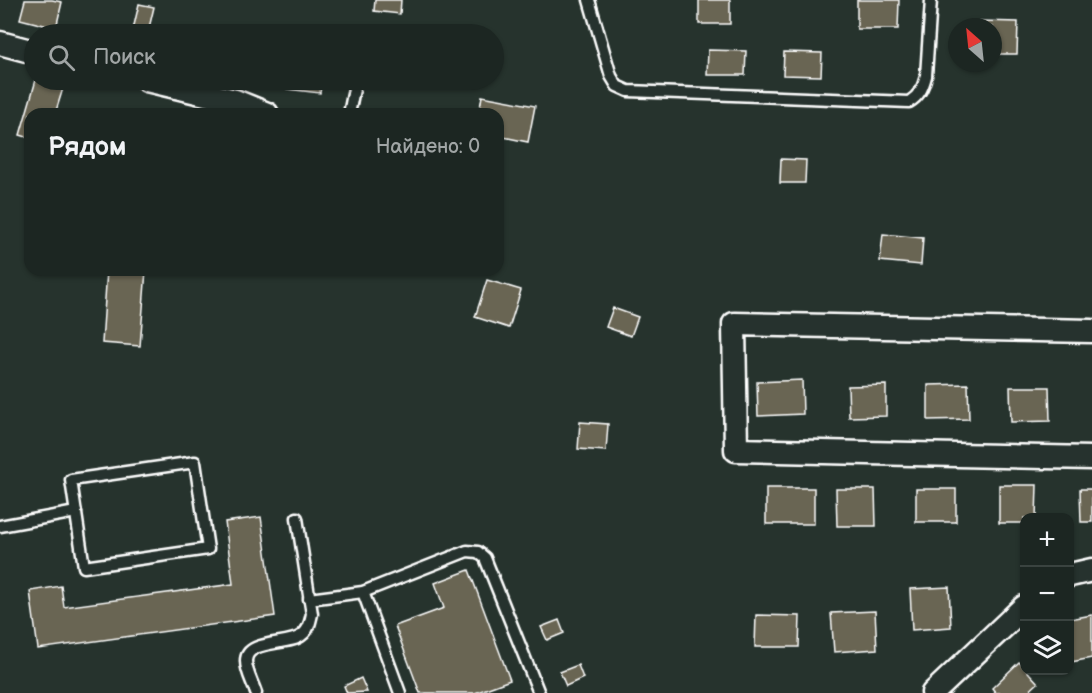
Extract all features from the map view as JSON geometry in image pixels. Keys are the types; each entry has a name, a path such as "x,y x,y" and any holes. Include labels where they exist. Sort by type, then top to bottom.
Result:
{"street":[{"path":"0,43 24,49"},
{"path":"189,90 236,101 253,108"},
{"path":"1092,331 734,324 736,450 1092,458"},
{"path":"1074,574 1092,570"},
{"path":"933,693 1020,611"}],"lane":[{"path":"589,0 611,76 617,86 628,91 909,102 916,98 923,88 926,76 931,0"},
{"path":"350,108 354,90"},
{"path":"195,462 208,549 84,567 76,512 71,480 195,462"},
{"path":"0,526 76,512"},
{"path":"256,693 246,663 247,655 262,645 297,639 307,630 312,614 297,518"},
{"path":"309,599 363,592 461,553 478,552 485,558 538,691 526,693"},
{"path":"363,592 400,693"}],"building":[{"path":"25,0 62,2 57,24 40,24 20,19"},
{"path":"375,0 401,0 400,14 374,11"},
{"path":"699,0 730,0 730,24 699,24"},
{"path":"857,0 899,0 898,29 857,29"},
{"path":"139,4 154,7 150,24 134,24"},
{"path":"1002,22 1018,22 1017,54 1002,54"},
{"path":"708,50 746,51 745,75 707,75"},
{"path":"784,52 822,53 821,76 783,75"},
{"path":"33,90 62,90 57,108 28,108"},
{"path":"295,90 320,90 320,93"},
{"path":"482,96 535,106 528,142 504,137 504,108 480,108"},
{"path":"24,121 24,136 20,135"},
{"path":"781,159 806,160 805,183 780,183"},
{"path":"883,234 923,238 921,265 880,261"},
{"path":"107,276 146,276 140,346 102,343"},
{"path":"487,280 521,290 509,328 475,317"},
{"path":"613,308 638,317 631,336 606,327"},
{"path":"802,380 803,414 758,416 757,382"},
{"path":"968,384 969,419 928,420 928,385"},
{"path":"886,385 886,416 849,417 848,386"},
{"path":"1010,387 1049,387 1050,421 1011,422"},
{"path":"580,422 608,424 606,451 578,449"},
{"path":"999,485 1037,485 1036,513 1020,513 1020,523 999,523"},
{"path":"766,488 814,488 814,524 766,524"},
{"path":"836,489 875,489 876,526 837,526"},
{"path":"916,489 956,489 956,522 916,522"},
{"path":"1080,489 1092,489 1092,522 1081,522"},
{"path":"261,517 275,616 38,649 30,591 61,586 64,607 233,584 225,522"},
{"path":"469,570 510,680 475,693 420,693 395,626 444,608 435,583"},
{"path":"949,587 951,627 912,630 910,589"},
{"path":"875,611 877,649 834,652 831,613"},
{"path":"756,615 800,616 799,647 755,647"},
{"path":"1092,615 1092,658 1074,661 1074,618"},
{"path":"559,620 564,633 547,640 541,627"},
{"path":"1019,662 1020,675 1031,675 1038,683 1027,693 996,693 992,688"},
{"path":"578,665 583,678 566,686 560,672"},
{"path":"361,678 367,692 347,693 344,686"}]}
